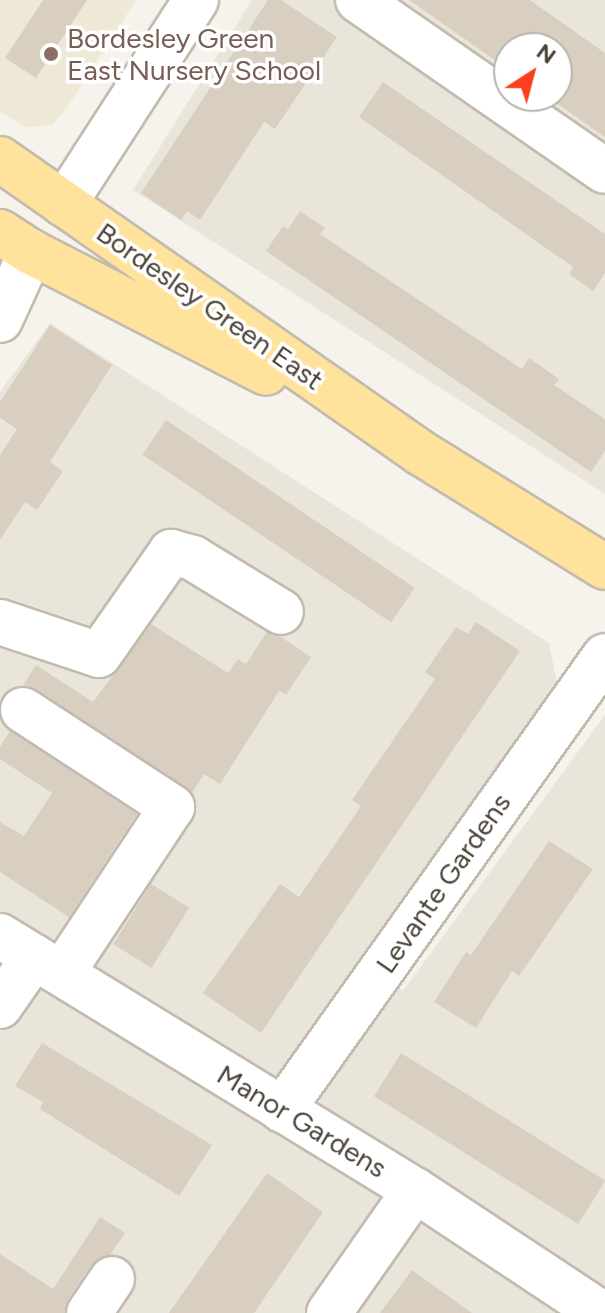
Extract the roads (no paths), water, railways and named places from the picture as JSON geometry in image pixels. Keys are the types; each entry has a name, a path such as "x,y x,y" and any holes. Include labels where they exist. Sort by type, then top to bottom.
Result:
{"main road":[{"name":"Bordesley Green East","path":"0,159 421,453 605,567"},
{"name":"Bordesley Green East","path":"15,242 421,453"}],"street":[{"path":"64,204 196,0"},
{"path":"358,0 605,171"},
{"path":"0,320 15,242"},
{"path":"0,622 99,655 171,552 193,558 281,612"},
{"name":"Levante Gardens","path":"282,1110 605,656"},
{"path":"0,1006 32,955 172,807 23,710"},
{"name":"Manor Gardens","path":"32,955 415,1190 601,1313"},
{"path":"329,1313 415,1190"}],"place":[{"name":"Bordesley Green East Nursery School","path":"51,54"}]}
